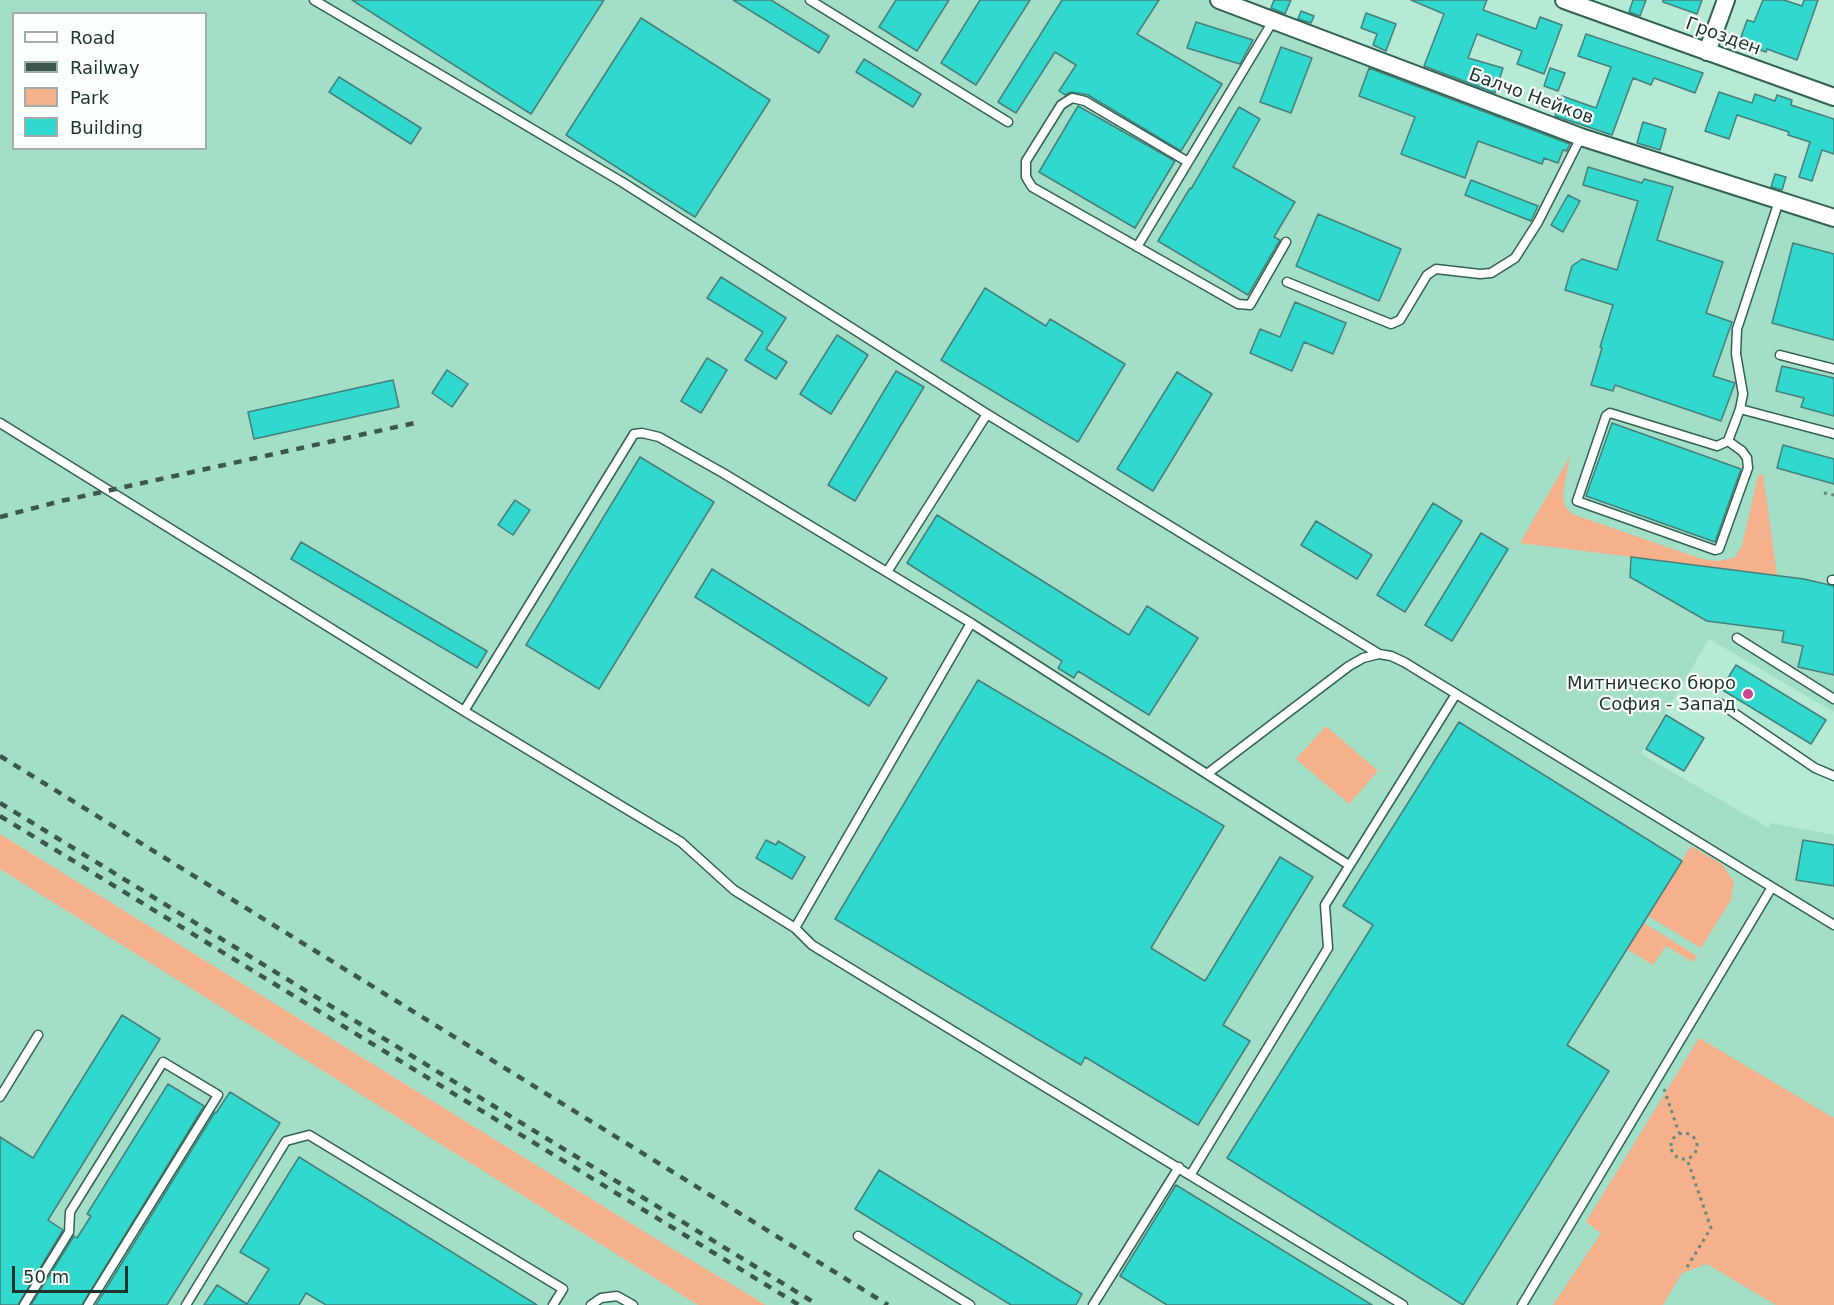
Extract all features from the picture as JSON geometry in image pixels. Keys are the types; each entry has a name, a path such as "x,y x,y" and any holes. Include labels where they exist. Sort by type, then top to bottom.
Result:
{"street":[{"name":"Балчо Нейков","path":"1219,0 1581,137 1834,218"},
{"name":"Грозден","path":"1564,0 1834,97"},
{"path":"1707,52 1726,0"}],"lane":[{"path":"315,0 622,182 987,414 1378,654 1391,656 1404,662 1834,925"},
{"path":"810,0 1008,122"},
{"path":"1137,247 1273,21"},
{"path":"1188,162 1085,101 1072,98 1062,105 1026,161 1026,177 1032,188 1238,304 1250,305 1286,242"},
{"path":"1287,282 1390,324 1400,320 1427,275 1436,269 1491,273 1515,258 1538,222 1581,137"},
{"path":"1728,441 1742,451 1747,458 1748,468 1719,549 1704,546 1577,501 1606,416 1610,413 1717,446 1728,441 1743,394 1736,354 1737,329 1779,201"},
{"path":"1780,355 1834,369"},
{"path":"1740,409 1834,434"},
{"path":"887,572 987,414"},
{"path":"0,423 464,711 681,842 734,890 795,928 812,945 1403,1305"},
{"path":"464,711 634,434 642,433 659,437 680,448 887,572 1349,865"},
{"path":"795,928 970,623"},
{"path":"1737,638 1834,699"},
{"path":"1207,774 1349,666 1363,658 1378,654"},
{"path":"1191,1174 1328,948 1325,905 1456,694"},
{"path":"1721,704 1815,768 1834,776"},
{"path":"1522,1305 1772,887"},
{"path":"0,1097 38,1035"},
{"path":"24,1305 69,1232 70,1212 163,1062 218,1095 88,1305"},
{"path":"186,1305 286,1141 309,1135 563,1289 553,1305"},
{"path":"1093,1305 1179,1167"},
{"path":"858,1236 970,1305"},
{"path":"591,1305 601,1298 617,1296 633,1305"}],"path":[{"path":"1824,493 1834,495"},
{"path":"1659,1076 1679,1134"},
{"path":"1679,1134 1688,1134 1696,1142 1696,1151 1687,1159 1678,1158 1672,1152 1670,1144 1672,1139 1679,1134"},
{"path":"1687,1159 1711,1228 1687,1267"}],"shaded area":[{"path":"0,0 1206,0 1578,140 1834,227 1834,712 1709,639 1641,754 1769,828 1771,823 1834,835 1834,1210 1776,1305 766,1305 0,834"},
{"path":"0,869 173,976 698,1305 0,1305"}],"green space":[{"path":"1570,456 1563,494 1565,506 1572,514 1702,559 1718,561 1734,558 1742,546 1758,476 1763,474 1777,575 1520,543"},
{"path":"1326,726 1378,771 1349,804 1296,759"},
{"path":"0,834 766,1305 698,1305 0,869"},
{"path":"1691,846 1722,864 1734,882 1731,900 1701,948 1648,916"},
{"path":"1644,923 1697,956 1693,962 1666,946 1653,965 1627,949"},
{"path":"1699,1038 1834,1118 1834,1305 1776,1305 1707,1264 1682,1273 1663,1305 1553,1305 1601,1233 1586,1222"}],"building":[{"path":"352,0 604,0 531,114"},
{"path":"733,0 771,0 829,36 819,53"},
{"path":"896,0 949,0 917,51 879,27"},
{"path":"980,0 1030,0 976,85 941,63"},
{"path":"1062,0 1159,0 1137,34 1222,84 1181,151 1088,95 1071,92 1065,95 1059,91 1076,65 1055,52 1016,113 998,102"},
{"path":"1274,0 1291,0 1285,14 1271,8"},
{"path":"1411,0 1487,0 1483,10 1536,29 1540,17 1562,25 1544,74 1517,64 1522,51 1477,34 1468,58 1503,68 1495,93 1424,66 1444,14"},
{"path":"1633,0 1646,0 1640,16 1629,12"},
{"path":"1663,0 1702,0 1697,14 1663,2"},
{"path":"1763,0 1784,0 1802,6 1804,0 1818,0 1797,60 1767,49 1766,52 1739,43 1747,20 1754,22"},
{"path":"1301,11 1314,16 1311,23 1298,19"},
{"path":"1366,13 1396,24 1386,51 1373,45 1377,34 1361,28"},
{"path":"641,18 770,100 695,217 566,135"},
{"path":"1196,22 1253,40 1240,64 1187,48"},
{"path":"1586,34 1703,73 1695,93 1654,78 1651,85 1633,78 1612,135 1555,116 1562,96 1596,108 1611,67 1578,56"},
{"path":"1281,47 1312,58 1291,113 1260,102"},
{"path":"864,59 921,94 913,107 856,72"},
{"path":"1369,68 1570,144 1567,151 1563,150 1558,163 1544,158 1542,164 1478,141 1465,178 1401,154 1415,117 1359,96"},
{"path":"1550,68 1565,73 1558,91 1544,86"},
{"path":"339,77 421,128 411,144 329,92"},
{"path":"1719,92 1752,103 1755,94 1775,101 1777,95 1792,100 1791,105 1834,119 1834,154 1822,150 1812,181 1799,177 1810,142 1788,135 1789,132 1737,115 1729,139 1705,131"},
{"path":"1078,106 1175,161 1135,228 1039,172"},
{"path":"1239,107 1260,119 1233,167 1295,202 1274,237 1280,240 1248,295 1158,241"},
{"path":"1643,122 1666,129 1660,150 1637,143"},
{"path":"1588,167 1642,183 1644,179 1673,187 1657,240 1723,262 1706,313 1732,322 1713,376 1735,383 1721,421 1615,385 1613,391 1591,385 1613,305 1565,290 1572,266 1582,259 1617,270 1638,201 1583,185"},
{"path":"1775,174 1786,177 1782,190 1771,187"},
{"path":"1471,180 1538,206 1531,221 1465,195"},
{"path":"1568,195 1580,201 1563,232 1551,225"},
{"path":"1318,214 1401,249 1379,301 1296,266"},
{"path":"1793,243 1834,254 1834,340 1772,323"},
{"path":"721,277 786,318 766,349 787,362 776,379 745,360 763,332 707,298"},
{"path":"985,288 1046,326 1050,319 1125,364 1078,442 941,360"},
{"path":"1295,302 1346,323 1333,354 1304,342 1292,371 1250,353 1260,329 1280,337"},
{"path":"837,335 868,355 831,414 800,394"},
{"path":"707,358 727,370 701,413 681,401"},
{"path":"1782,366 1834,378 1834,416 1801,407 1804,398 1776,391"},
{"path":"447,370 468,384 452,407 432,393"},
{"path":"896,371 924,387 855,501 828,485"},
{"path":"1177,372 1212,394 1153,491 1117,469"},
{"path":"393,380 399,407 254,439 248,412"},
{"path":"1612,423 1741,469 1715,542 1586,496"},
{"path":"1783,445 1834,459 1834,484 1777,468"},
{"path":"640,457 714,502 599,689 526,645"},
{"path":"515,500 530,510 513,535 498,525"},
{"path":"1433,503 1462,521 1405,612 1377,595"},
{"path":"937,515 1129,635 1147,606 1198,638 1149,715 1078,671 1074,678 1058,668 1062,661 907,563"},
{"path":"1316,521 1372,555 1357,579 1301,545"},
{"path":"1481,533 1508,549 1452,641 1425,625"},
{"path":"301,542 487,651 477,668 291,559"},
{"path":"1631,557 1804,579 1834,586 1834,675 1798,667 1803,646 1782,642 1784,631 1707,621 1630,577"},
{"path":"712,569 887,678 869,706 695,597"},
{"path":"1736,665 1826,720 1811,744 1721,689"},
{"path":"978,680 1224,826 1151,948 1205,981 1280,857 1313,877 1223,1025 1250,1041 1198,1125 1085,1057 1081,1065 835,919"},
{"path":"1666,715 1704,738 1684,771 1646,749"},
{"path":"1459,722 1682,861 1567,1045 1609,1071 1463,1305 1227,1158 1373,925 1343,906"},
{"path":"766,840 776,845 778,841 805,857 792,879 756,858"},
{"path":"1803,840 1834,845 1834,886 1796,880"},
{"path":"122,1015 160,1039 48,1220 63,1230 18,1305 0,1305 0,1137 33,1158"},
{"path":"168,1084 204,1106 82,1305 31,1305 74,1236 77,1238 91,1216 87,1214"},
{"path":"230,1092 280,1123 167,1305 96,1305 215,1112"},
{"path":"299,1157 537,1305 326,1305 306,1293 299,1305 204,1305 217,1285 247,1304 269,1269 240,1252"},
{"path":"879,1170 1082,1294 1076,1305 1011,1305 855,1209"},
{"path":"1176,1185 1372,1305 1167,1305 1120,1276"}],"railway":[{"path":"0,517 61,501 419,422"},
{"path":"0,756 888,1305"},
{"path":"0,803 818,1305"},
{"path":"0,816 799,1305"}],"place":[{"name":"Митническо бюро София - Запад","path":"1748,694"}]}
